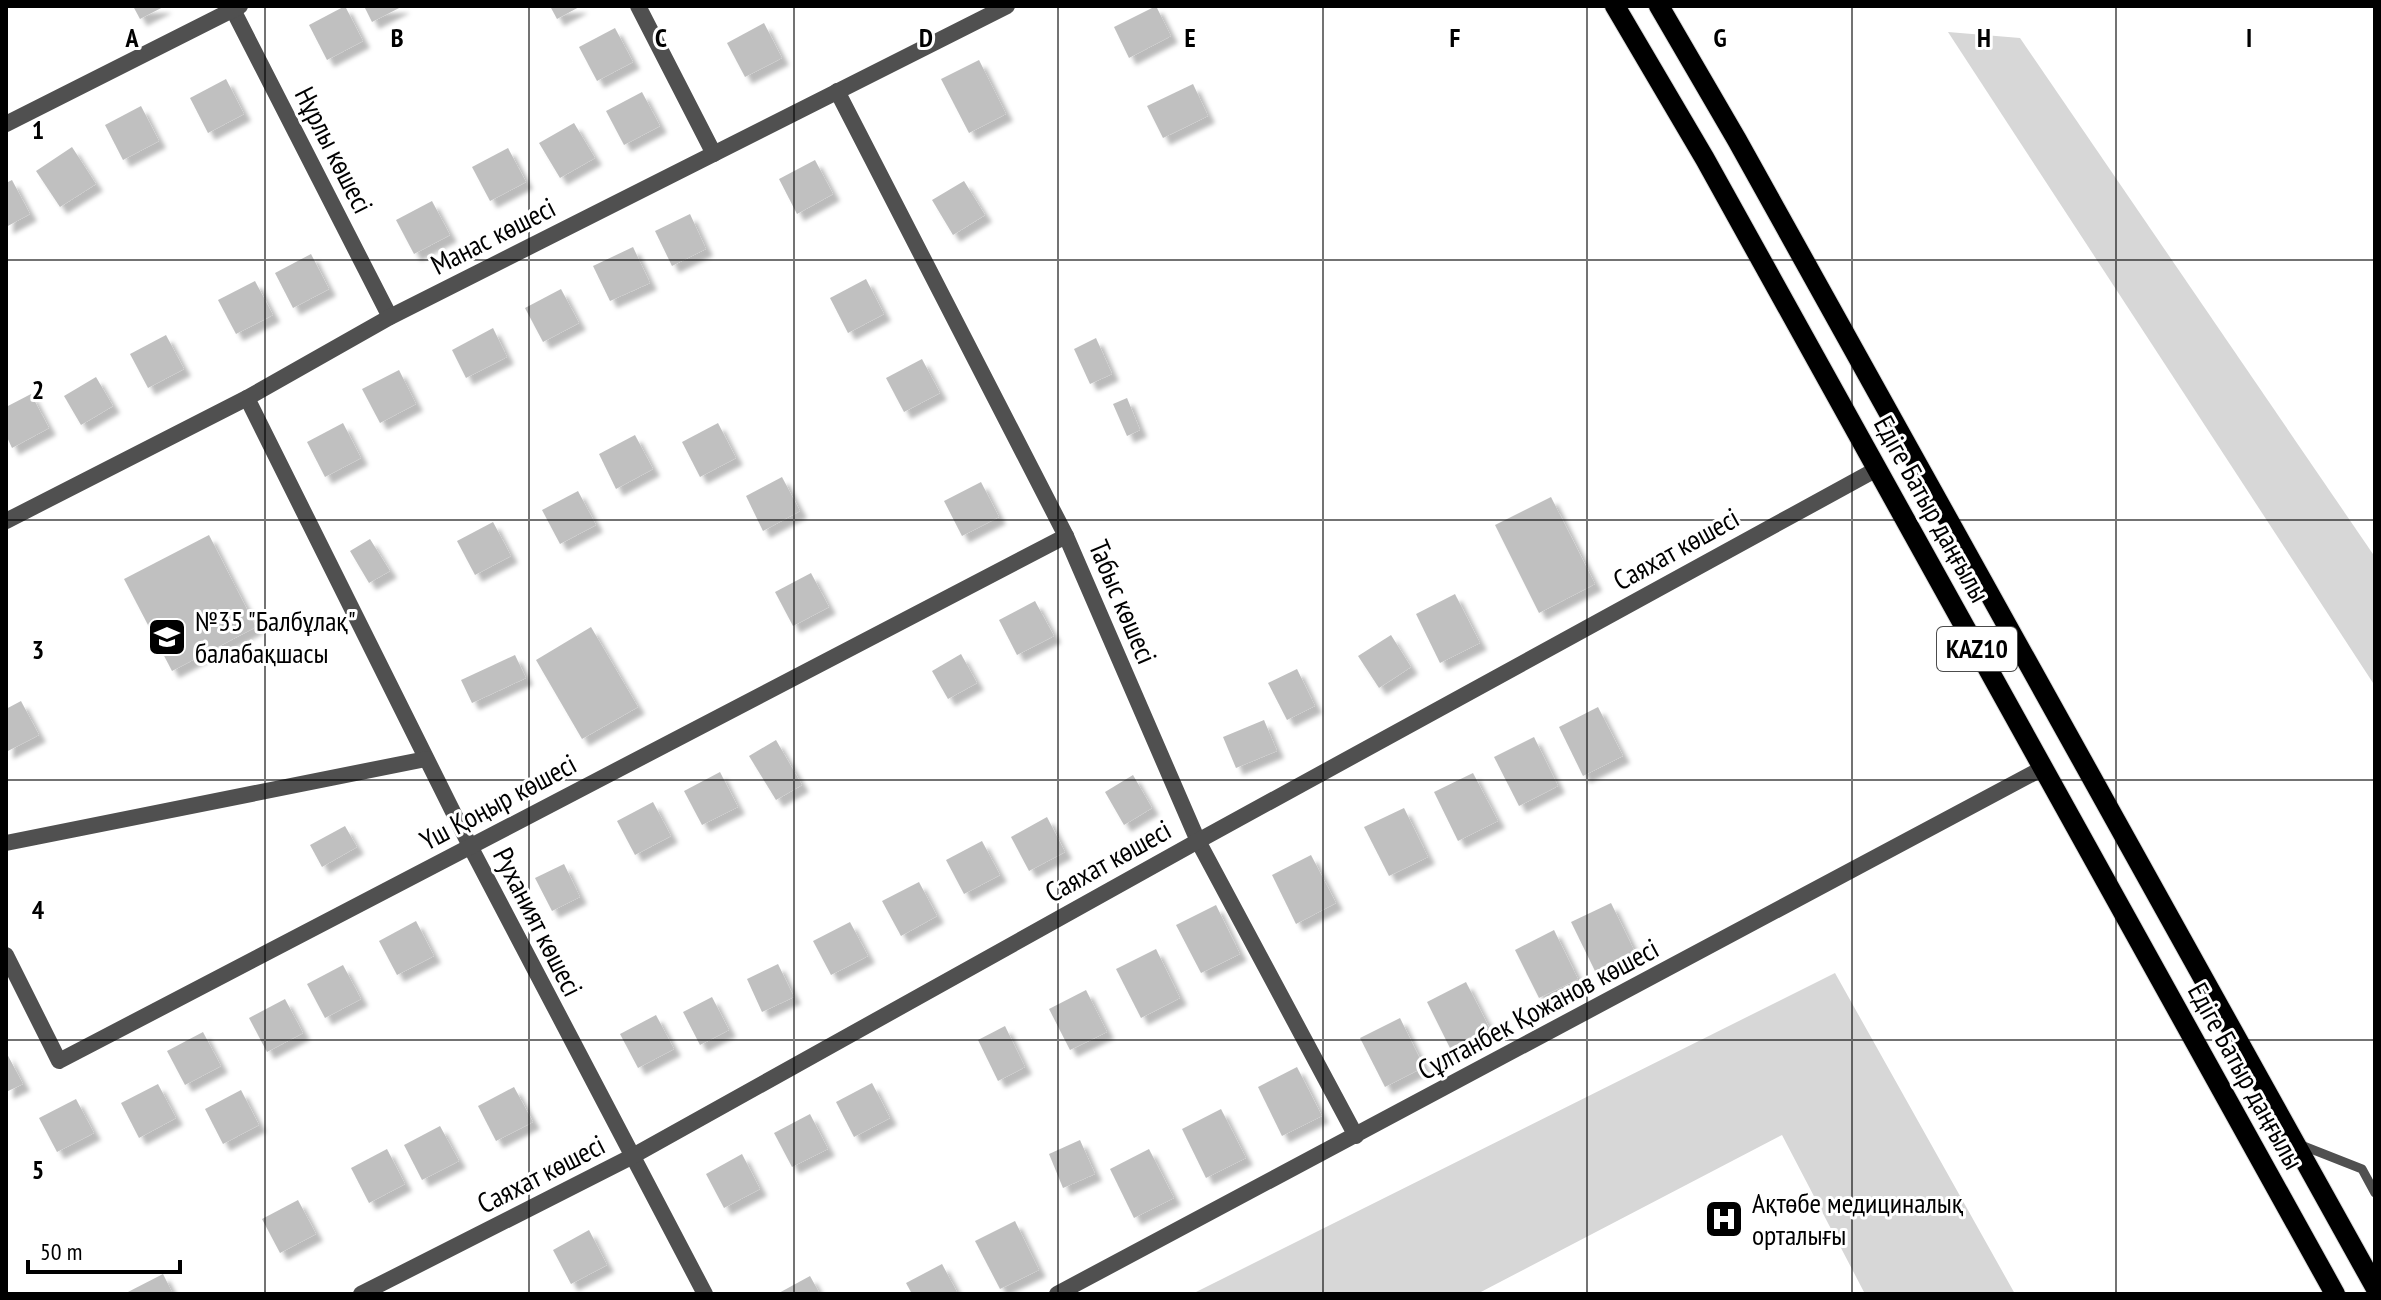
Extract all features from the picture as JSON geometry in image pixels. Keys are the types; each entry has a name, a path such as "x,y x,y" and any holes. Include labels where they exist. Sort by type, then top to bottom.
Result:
{"main road":[{"name":"Едіге Батыр даңғылы","path":"1615,6 1705,159 2335,1294"},
{"name":"Едіге Батыр даңғылы","path":"1659,6 1745,154 2375,1287"}],"street":[{"path":"638,6 714,154"},
{"path":"6,124 235,7"},
{"name":"Нұрлы көшесі","path":"235,7 390,317"},
{"name":"Манас көшесі","path":"6,521 247,398 390,317 1003,7"},
{"name":"Табыс көшесі","path":"837,91 1066,536 1198,841 1356,1136"},
{"name":"Руханият көшесі","path":"247,398 470,846 705,1294"},
{"name":"Саяхат көшесі","path":"361,1294 631,1157 1198,841 1877,469"},
{"name":"Үш Қоңыр көшесі","path":"6,955 59,1061 1066,536"},
{"path":"6,843 426,759"},
{"name":"Сұлтанбек Қожанов көшесі","path":"1057,1294 2043,768"}],"lane":[{"path":"2295,1142 2362,1169 2375,1193"}],"shaded area":[{"path":"1948,32 2020,38 2375,557 2375,686"},
{"path":"1835,973 2015,1294 1865,1294 1782,1135 1477,1294 1192,1294"}],"building":[{"path":"133,6 165,6 140,19"},
{"path":"345,6 363,41 327,60 309,25"},
{"path":"364,6 403,6 372,22"},
{"path":"550,6 581,6 557,19"},
{"path":"1156,6 1171,36 1129,58 1114,27"},
{"path":"764,23 782,58 745,77 727,43"},
{"path":"615,28 633,62 597,81 579,47"},
{"path":"979,60 1006,114 969,133 941,79"},
{"path":"226,79 244,114 208,133 190,98"},
{"path":"1193,84 1208,116 1163,138 1147,106"},
{"path":"642,92 660,126 624,145 606,111"},
{"path":"141,106 159,141 123,160 105,125"},
{"path":"574,123 595,158 560,178 539,143"},
{"path":"72,147 96,184 60,207 36,171"},
{"path":"508,148 526,182 490,201 472,167"},
{"path":"815,160 833,194 797,214 779,179"},
{"path":"12,180 30,214 6,227 6,183"},
{"path":"964,181 985,215 953,235 932,200"},
{"path":"432,201 450,235 414,254 396,220"},
{"path":"690,214 706,249 672,266 655,231"},
{"path":"633,247 650,283 610,301 593,266"},
{"path":"311,254 329,289 293,308 275,273"},
{"path":"866,279 884,314 848,333 830,298"},
{"path":"255,281 273,315 236,334 218,300"},
{"path":"561,289 579,323 543,342 525,308"},
{"path":"493,328 507,357 466,378 452,350"},
{"path":"166,335 184,369 148,388 130,354"},
{"path":"1096,338 1112,374 1090,384 1074,349"},
{"path":"922,359 940,393 904,412 886,378"},
{"path":"399,370 416,404 380,423 362,389"},
{"path":"96,377 113,406 81,425 64,396"},
{"path":"31,394 49,428 12,448 6,435 6,407"},
{"path":"1127,398 1140,430 1127,436 1113,404"},
{"path":"343,423 361,458 325,477 307,442"},
{"path":"718,423 736,458 700,477 682,442"},
{"path":"635,435 653,469 616,489 599,454"},
{"path":"782,477 800,511 763,531 746,496"},
{"path":"981,482 999,517 962,536 944,501"},
{"path":"578,491 596,525 560,544 542,510"},
{"path":"1551,497 1595,584 1539,613 1495,525"},
{"path":"493,522 511,556 475,575 457,541"},
{"path":"209,535 256,627 172,671 124,579"},
{"path":"370,539 390,571 369,583 350,551"},
{"path":"811,573 829,607 793,626 775,592"},
{"path":"1455,594 1480,643 1440,663 1416,614"},
{"path":"1035,601 1054,636 1017,655 999,620"},
{"path":"591,627 638,707 582,739 536,660"},
{"path":"1391,635 1411,667 1379,688 1358,656"},
{"path":"961,654 977,683 948,699 932,671"},
{"path":"515,655 526,678 472,703 461,680"},
{"path":"1297,669 1315,706 1287,720 1268,683"},
{"path":"21,701 39,735 6,752 6,709"},
{"path":"1598,707 1623,756 1583,776 1559,727"},
{"path":"1264,720 1277,751 1236,768 1223,737"},
{"path":"1534,737 1558,786 1519,806 1494,757"},
{"path":"776,740 802,785 776,800 749,756"},
{"path":"720,772 738,807 702,825 684,791"},
{"path":"1473,773 1498,821 1458,841 1434,792"},
{"path":"1133,775 1152,808 1124,825 1105,792"},
{"path":"653,802 671,836 635,855 617,821"},
{"path":"1404,808 1428,857 1389,876 1364,827"},
{"path":"1047,817 1065,852 1029,871 1011,837"},
{"path":"345,826 357,847 322,867 310,845"},
{"path":"982,841 1000,875 964,894 946,860"},
{"path":"1311,855 1336,903 1296,924 1272,875"},
{"path":"564,864 580,897 552,911 535,878"},
{"path":"919,882 937,916 901,936 882,901"},
{"path":"1611,903 1635,952 1595,971 1571,922"},
{"path":"1216,905 1240,954 1201,973 1176,925"},
{"path":"416,921 434,956 397,975 379,941"},
{"path":"850,922 868,956 831,975 813,941"},
{"path":"1554,930 1578,979 1539,998 1515,950"},
{"path":"1156,949 1180,998 1141,1018 1116,969"},
{"path":"778,964 794,997 762,1012 747,979"},
{"path":"343,965 361,999 325,1018 307,984"},
{"path":"1466,982 1491,1031 1451,1050 1427,1002"},
{"path":"1086,990 1107,1032 1070,1050 1049,1009"},
{"path":"712,997 729,1030 700,1045 683,1012"},
{"path":"285,999 303,1033 267,1052 249,1018"},
{"path":"656,1015 674,1049 638,1068 620,1034"},
{"path":"1400,1018 1424,1067 1385,1087 1360,1038"},
{"path":"1005,1026 1025,1067 998,1081 978,1040"},
{"path":"203,1032 221,1066 185,1085 167,1051"},
{"path":"6,1052 23,1084 6,1092"},
{"path":"1297,1067 1322,1116 1282,1136 1258,1087"},
{"path":"872,1083 890,1118 854,1137 836,1102"},
{"path":"158,1084 176,1118 139,1138 121,1103"},
{"path":"514,1087 533,1122 496,1141 478,1106"},
{"path":"241,1090 259,1125 223,1144 205,1109"},
{"path":"76,1099 94,1133 57,1152 39,1118"},
{"path":"1221,1109 1246,1158 1206,1178 1182,1129"},
{"path":"810,1114 828,1149 792,1167 774,1133"},
{"path":"440,1126 459,1161 422,1180 404,1145"},
{"path":"1080,1140 1095,1174 1063,1188 1049,1154"},
{"path":"387,1149 405,1184 369,1203 351,1168"},
{"path":"1149,1149 1174,1198 1134,1218 1110,1169"},
{"path":"742,1154 760,1189 724,1208 706,1174"},
{"path":"298,1200 316,1234 280,1253 262,1219"},
{"path":"1015,1221 1039,1270 1000,1289 975,1241"},
{"path":"589,1230 607,1265 571,1284 553,1250"},
{"path":"942,1264 958,1294 912,1294 906,1283"},
{"path":"163,1274 173,1294 124,1294"},
{"path":"810,1276 820,1294 777,1294"}],"place":[{"name":"№35 \"Балбұлақ\" балабақшасы","path":"167,637"},
{"name":"Ақтөбе медициналық орталығы","path":"1724,1219"}]}
